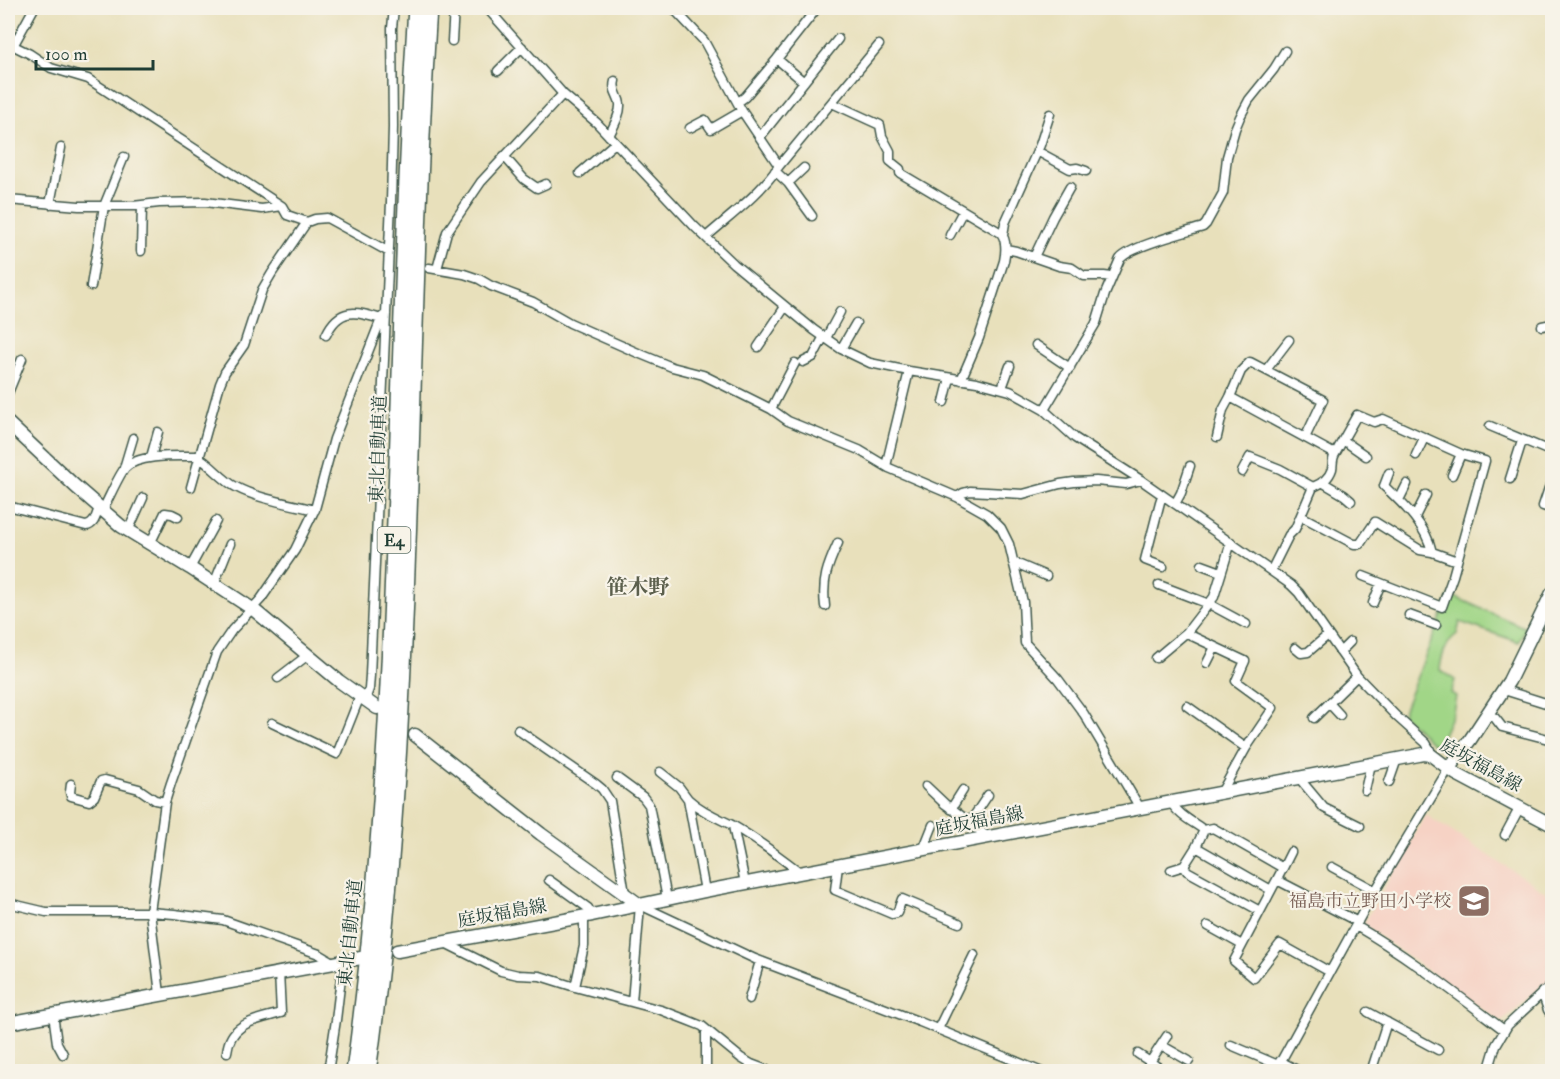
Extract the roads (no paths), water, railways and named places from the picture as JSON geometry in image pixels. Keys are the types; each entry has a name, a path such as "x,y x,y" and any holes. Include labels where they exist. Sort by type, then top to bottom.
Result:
{"highway":[{"name":"東北自動車道","path":"354,1071 376,871 388,683 406,183 416,8"},
{"name":"東北自動車道","path":"368,1071 381,964 398,756 409,522 421,151 429,8"}],"main road":[{"path":"8,423 100,509 128,531 251,608 339,681 376,708"},
{"path":"1449,768 1504,690 1552,597"},
{"path":"415,735 541,834 640,905"},
{"name":"庭坂福島線","path":"397,951 1171,802 1297,781 1424,754 1431,755 1456,774 1551,821"},
{"path":"8,1023 361,958"}],"street":[{"path":"34,8 10,45 30,54 51,68 88,79 282,206 287,215 307,222"},
{"path":"272,723 337,754 369,689 384,317 392,266 389,252 394,8"},
{"path":"452,41 454,8"},
{"path":"673,8 704,41 777,169 812,216"},
{"path":"690,128 705,120 711,129 740,107 745,97 817,8"},
{"path":"489,9 564,94 597,123 706,237 785,307 841,349 870,363 1002,388 1044,410 1075,438 1141,480 1291,585 1357,675 1396,716 1426,743 1431,755"},
{"path":"760,137 838,39"},
{"path":"706,237 740,208 773,175 879,45"},
{"path":"498,71 522,47"},
{"path":"1044,410 1096,323 1120,259 1126,253 1206,224 1223,193 1227,157 1240,117 1249,100 1285,51"},
{"path":"777,59 804,82"},
{"path":"580,172 612,139 620,112 620,103 613,88 615,81"},
{"path":"564,94 481,182 451,225 433,269 479,279 533,302 570,323 627,348 672,367 703,375 771,409 788,421 852,446 886,466 957,497 987,514 1001,528 1009,544 1023,602 1025,643 1058,679 1084,714 1140,808"},
{"path":"832,103 880,125 882,136 890,151 890,161 900,168 900,173 1003,236"},
{"path":"961,380 979,338 1002,269 1006,249 1003,236 1005,223 1037,151 1050,114"},
{"path":"50,204 61,148"},
{"path":"1037,151 1070,169 1077,168 1086,171"},
{"path":"504,156 524,179 537,188 546,184"},
{"path":"91,286 104,206 124,157"},
{"path":"788,183 804,168"},
{"path":"1034,257 1070,187"},
{"path":"8,200 104,206 205,202 262,209 282,206"},
{"path":"141,251 142,205"},
{"path":"950,235 963,211"},
{"path":"191,487 225,372 244,345 262,290 274,268 307,222 327,218 389,252"},
{"path":"1006,249 1072,268 1084,276 1112,278"},
{"path":"758,347 785,307"},
{"path":"326,335 335,321 345,314 353,312 384,317"},
{"path":"771,409 799,363 813,357 840,312"},
{"path":"160,994 150,912 165,802 196,708 217,652 232,630 261,599 295,550 315,510 334,439 384,317"},
{"path":"841,349 856,323"},
{"path":"1542,326 1552,327"},
{"path":"1266,370 1289,340"},
{"path":"1036,345 1070,368"},
{"path":"8,393 22,359"},
{"path":"1217,437 1223,410 1241,371 1250,362 1323,400 1305,438"},
{"path":"1002,388 1010,366"},
{"path":"886,466 909,372"},
{"path":"944,402 950,378"},
{"path":"1230,398 1335,454"},
{"path":"1272,571 1289,535 1295,530 1313,487 1322,482 1332,468 1332,459 1358,415 1374,422 1383,419 1461,454 1485,461 1442,607 1363,576"},
{"path":"1490,426 1552,453"},
{"path":"151,457 158,432"},
{"path":"8,506 86,526 91,525 124,468 133,438"},
{"path":"1416,455 1424,438"},
{"path":"1343,440 1366,456"},
{"path":"1510,479 1522,441"},
{"path":"1452,475 1461,454"},
{"path":"124,468 129,464 151,457 200,457 218,475 238,488 315,510"},
{"path":"1242,472 1250,457 1280,469 1313,487"},
{"path":"1175,504 1190,466"},
{"path":"1389,473 1384,486 1415,517 1432,552"},
{"path":"957,497 963,492 970,491 1023,494 1074,482 1101,481 1126,484 1141,480"},
{"path":"1322,482 1351,501"},
{"path":"1399,500 1407,484"},
{"path":"1549,488 1543,506 1552,509"},
{"path":"1415,517 1426,495"},
{"path":"1162,496 1145,560 1163,567"},
{"path":"128,531 143,498"},
{"path":"150,544 165,513 178,516"},
{"path":"1301,516 1354,544 1360,544 1375,522 1420,550 1457,561"},
{"path":"190,568 216,521"},
{"path":"1156,658 1187,632 1209,604 1217,591 1230,542"},
{"path":"825,606 825,577 838,543"},
{"path":"214,584 230,544"},
{"path":"1013,562 1046,576"},
{"path":"1202,565 1221,572"},
{"path":"1374,603 1381,583"},
{"path":"1159,585 1209,604 1246,624"},
{"path":"1409,615 1436,625"},
{"path":"1187,632 1245,661 1236,681 1273,708 1246,748 1221,793"},
{"path":"1295,648 1301,652 1308,652 1328,634"},
{"path":"1340,651 1350,642"},
{"path":"1207,663 1215,647"},
{"path":"278,678 308,655"},
{"path":"1314,718 1357,675"},
{"path":"1504,690 1552,705"},
{"path":"1329,703 1340,715"},
{"path":"1186,706 1246,748"},
{"path":"1488,714 1495,718 1502,727 1552,740"},
{"path":"518,730 596,784 606,794 610,801 625,894"},
{"path":"1389,782 1398,759"},
{"path":"1365,790 1371,764"},
{"path":"1278,1066 1357,924 1449,768"},
{"path":"660,772 705,812 733,826 801,873"},
{"path":"617,778 643,797 649,805 667,899"},
{"path":"72,784 70,792 72,796 88,801 94,797 101,782 105,780 139,789 155,800 165,802"},
{"path":"1297,781 1324,808 1360,826"},
{"path":"926,786 951,809 989,837"},
{"path":"951,809 963,790"},
{"path":"970,822 988,795"},
{"path":"688,799 705,891"},
{"path":"1171,802 1180,813 1204,830 1213,828 1283,868"},
{"path":"1505,835 1520,807"},
{"path":"926,849 925,845 933,825"},
{"path":"733,826 745,883"},
{"path":"1171,870 1184,866 1204,830"},
{"path":"1196,848 1271,890"},
{"path":"1291,852 1234,962 1254,978 1280,944 1330,972"},
{"path":"838,866 835,890 892,914 897,913 902,899 958,923"},
{"path":"1184,866 1187,871 1260,911"},
{"path":"1332,867 1376,891"},
{"path":"549,880 588,908 584,946 575,987"},
{"path":"1277,880 1357,924 1504,1030"},
{"path":"8,903 46,912 150,912 224,920 339,962 336,1020 328,1071"},
{"path":"632,1002 640,905 760,961 1042,1071"},
{"path":"1208,926 1242,945"},
{"path":"443,942 501,971 518,975 540,976 661,1010 694,1023 741,1058 772,1071"},
{"path":"938,1029 974,955"},
{"path":"749,999 760,961"},
{"path":"227,1052 230,1039 242,1026 281,1013 279,972"},
{"path":"1488,1071 1496,1044 1504,1030 1552,984"},
{"path":"1542,992 1552,1016"},
{"path":"1368,1012 1438,1050"},
{"path":"53,1014 57,1043 63,1054"},
{"path":"1371,1071 1387,1022"},
{"path":"706,1030 706,1071"},
{"path":"1150,1062 1167,1036"},
{"path":"1231,1044 1278,1066 1301,1071"},
{"path":"1161,1045 1189,1061"},
{"path":"1138,1054 1158,1067 1155,1071"}],"place":[{"name":"福島市立野田小学校","path":"1474,901"}],"district":[{"name":"笹木野","path":"638,587"}]}
